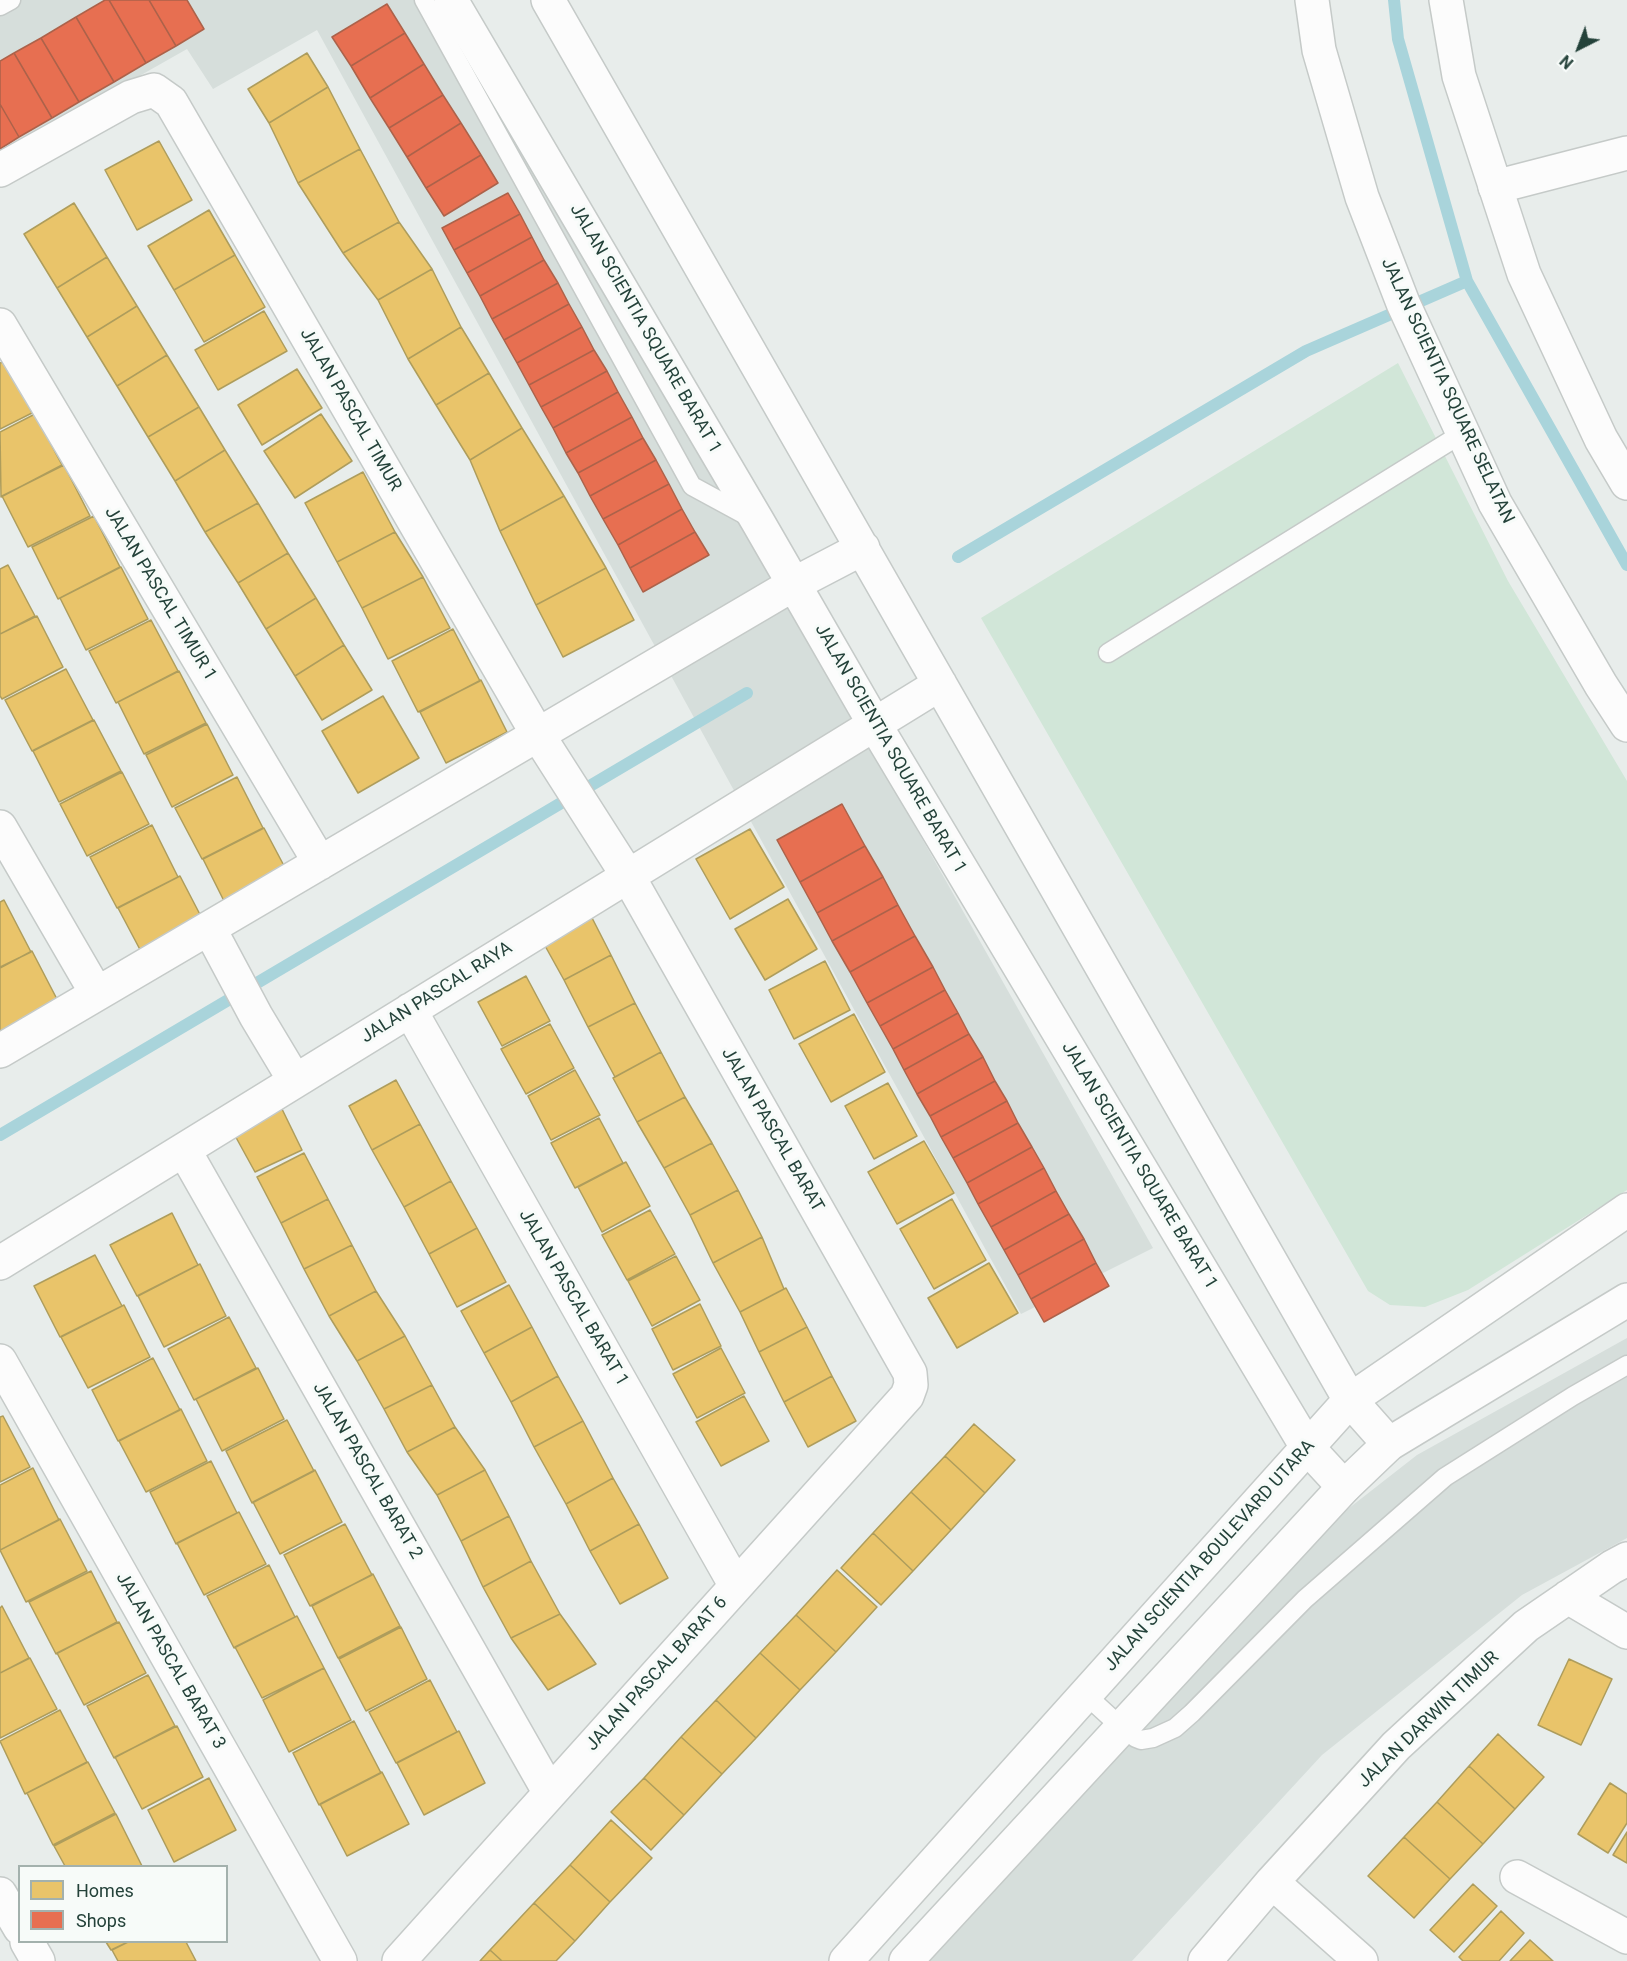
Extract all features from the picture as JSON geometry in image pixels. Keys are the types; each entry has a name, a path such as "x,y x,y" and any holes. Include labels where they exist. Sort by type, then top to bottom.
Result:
{"street":[{"name":"JALAN SCIENTIA SQUARE BARAT 1","path":"451,0 875,725 1307,1448 1344,1487"},
{"path":"548,0 1350,1400 1389,1444"},
{"name":"JALAN SCIENTIA SQUARE SELATAN","path":"1312,0 1319,50 1362,197 1403,303 1495,503 1601,685 1627,725"},
{"path":"1446,0 1459,76 1524,274 1602,439 1627,483"},
{"name":"JALAN PASCAL TIMUR","path":"0,170 130,97 154,90 171,102 538,735 591,817"},
{"path":"1495,187 1627,153"},
{"name":"JALAN PASCAL TIMUR 1","path":"0,325 321,863"},
{"path":"0,1052 794,584 863,548"},
{"name":"JALAN PASCAL RAYA","path":"0,1263 940,684"},
{"name":"JALAN PASCAL BARAT","path":"591,817 628,876 910,1373 911,1385"},
{"path":"0,827 97,994"},
{"path":"209,928 256,1016 295,1081"},
{"name":"JALAN PASCAL BARAT 1","path":"410,1010 736,1587"},
{"name":"JALAN PASCAL BARAT 2","path":"184,1150 550,1793"},
{"name":"JALAN SCIENTIA BOULEVARD UTARA","path":"846,1961 1350,1400 1627,1210"},
{"path":"906,1961 1344,1487 1389,1444 1627,1299"},
{"name":"JALAN PASCAL BARAT 3","path":"0,1361 340,1961"},
{"name":"JALAN PASCAL BARAT 6","path":"399,1961 907,1396 911,1385"},
{"name":"JALAN DARWIN TIMUR","path":"1205,1961 1272,1882 1396,1746 1526,1626 1627,1559"},
{"path":"1568,1597 1627,1632"},
{"path":"1517,1877 1627,1937"},
{"path":"1272,1882 1361,1961"},
{"path":"0,1894 18,1925"},
{"path":"28,1943 38,1961"}],"lane":[{"path":"0,6 11,0"},
{"path":"424,0 692,486 758,522"},
{"path":"1108,653 1463,433"},
{"path":"1086,1695 1130,1735 1141,1740 1153,1738 1175,1728 1305,1599 1445,1478 1554,1408 1627,1365"}],"shaded area":[{"path":"0,0 449,0 1153,1248 1021,1314 317,30 213,89 187,49 0,155"},
{"path":"1627,1338 1627,1538 1522,1595 1322,1755 1132,1961 907,1961 1248,1587 1417,1455"}],"green space":[{"path":"1398,363 1508,581 1627,781 1627,1190 1468,1290 1425,1307 1390,1305 1368,1291 981,618"}],"building: Homes":[{"path":"307,53 328,87 269,123 248,89"},
{"path":"328,87 360,149 298,183 269,123"},
{"path":"159,141 192,200 137,230 105,170"},
{"path":"360,149 399,222 343,253 298,183"},
{"path":"74,203 107,257 57,288 24,234"},
{"path":"209,210 235,255 174,290 148,246"},
{"path":"399,222 432,269 378,300 343,253"},
{"path":"235,255 265,307 204,342 174,290"},
{"path":"107,257 137,306 87,337 57,288"},
{"path":"432,269 461,327 408,359 378,300"},
{"path":"137,306 167,355 117,386 87,337"},
{"path":"264,311 287,351 218,390 195,350"},
{"path":"461,327 489,373 436,405 408,359"},
{"path":"167,355 199,407 148,437 117,386"},
{"path":"6,361 32,413 0,429 0,363"},
{"path":"297,369 322,408 262,445 238,405"},
{"path":"489,373 522,428 470,460 436,405"},
{"path":"199,407 225,450 175,481 148,437"},
{"path":"35,414 62,465 1,497 0,432"},
{"path":"321,414 352,461 295,498 264,451"},
{"path":"522,428 564,496 500,531 470,460"},
{"path":"225,450 258,503 205,532 175,481"},
{"path":"64,465 90,516 28,547 2,496"},
{"path":"363,472 395,532 337,562 305,503"},
{"path":"564,496 606,568 536,605 500,531"},
{"path":"258,503 288,553 238,583 205,532"},
{"path":"94,516 120,567 58,599 32,547"},
{"path":"395,532 423,577 362,608 337,562"},
{"path":"288,553 316,598 266,629 238,583"},
{"path":"8,565 35,616 0,634 0,569"},
{"path":"121,567 148,619 86,650 60,598"},
{"path":"606,568 634,620 563,657 536,605"},
{"path":"423,577 450,628 388,659 362,608"},
{"path":"316,598 344,645 295,676 266,629"},
{"path":"37,616 63,667 2,699 0,696 0,634"},
{"path":"151,620 178,671 116,703 89,651"},
{"path":"453,629 480,681 418,712 392,661"},
{"path":"344,645 372,690 322,720 295,676"},
{"path":"66,669 93,720 32,751 5,700"},
{"path":"179,671 206,723 144,754 118,702"},
{"path":"481,680 507,732 446,763 420,712"},
{"path":"383,696 419,758 358,793 322,731"},
{"path":"94,720 121,771 59,802 33,751"},
{"path":"207,724 233,775 172,807 146,755"},
{"path":"122,772 149,824 87,856 60,804"},
{"path":"237,777 263,828 202,859 175,808"},
{"path":"152,825 178,877 117,908 90,857"},
{"path":"264,828 291,879 229,911 203,859"},
{"path":"750,829 784,887 730,919 696,859"},
{"path":"180,876 207,928 145,959 118,908"},
{"path":"788,899 817,949 765,980 735,929"},
{"path":"4,900 31,952 0,967 0,902"},
{"path":"588,910 611,955 564,980 539,935"},
{"path":"32,951 59,1003 0,1033 0,968"},
{"path":"611,955 635,1003 588,1027 564,980"},
{"path":"825,961 850,1010 794,1039 769,990"},
{"path":"526,976 550,1021 502,1046 478,1002"},
{"path":"635,1003 661,1052 615,1077 588,1027"},
{"path":"854,1014 885,1072 831,1102 799,1044"},
{"path":"550,1024 574,1068 526,1094 501,1049"},
{"path":"661,1052 685,1097 637,1122 613,1078"},
{"path":"575,1070 600,1115 551,1140 528,1096"},
{"path":"396,1080 420,1124 372,1150 349,1106"},
{"path":"888,1083 917,1136 874,1159 845,1106"},
{"path":"685,1097 712,1143 664,1168 637,1122"},
{"path":"281,1107 302,1150 255,1172 233,1132"},
{"path":"599,1118 623,1163 575,1188 551,1143"},
{"path":"420,1124 451,1181 404,1207 372,1150"},
{"path":"924,1141 954,1193 897,1224 868,1172"},
{"path":"712,1143 738,1190 690,1215 664,1168"},
{"path":"304,1153 328,1199 281,1223 257,1177"},
{"path":"626,1162 650,1206 602,1232 578,1187"},
{"path":"451,1181 477,1228 429,1254 404,1207"},
{"path":"738,1190 762,1237 713,1263 690,1215"},
{"path":"328,1199 352,1245 304,1269 281,1223"},
{"path":"952,1199 986,1260 934,1289 900,1229"},
{"path":"650,1210 675,1254 627,1280 602,1235"},
{"path":"172,1213 198,1265 137,1296 110,1245"},
{"path":"477,1228 506,1282 457,1307 429,1254"},
{"path":"762,1237 784,1289 740,1312 713,1263"},
{"path":"352,1245 376,1291 329,1316 304,1269"},
{"path":"95,1255 122,1306 60,1337 34,1286"},
{"path":"676,1256 700,1300 652,1326 628,1281"},
{"path":"989,1263 1018,1313 957,1348 928,1298"},
{"path":"200,1264 226,1316 164,1347 138,1296"},
{"path":"509,1285 532,1327 484,1353 461,1311"},
{"path":"786,1288 807,1327 759,1352 740,1312"},
{"path":"376,1291 405,1336 357,1361 329,1316"},
{"path":"700,1304 721,1346 673,1370 652,1329"},
{"path":"124,1305 150,1357 88,1388 61,1337"},
{"path":"229,1317 256,1368 194,1400 168,1349"},
{"path":"532,1327 558,1376 511,1402 484,1353"},
{"path":"807,1327 832,1376 784,1402 759,1352"},
{"path":"405,1336 432,1385 384,1409 357,1361"},
{"path":"721,1348 745,1393 697,1418 673,1374"},
{"path":"153,1358 180,1410 118,1441 92,1390"},
{"path":"258,1368 284,1419 222,1451 196,1399"},
{"path":"558,1376 583,1421 534,1447 511,1402"},
{"path":"832,1376 856,1421 808,1447 784,1402"},
{"path":"432,1385 455,1427 407,1452 384,1409"},
{"path":"744,1396 769,1441 721,1466 696,1422"},
{"path":"181,1409 207,1461 146,1492 119,1441"},
{"path":"3,1416 30,1467 0,1482 0,1417"},
{"path":"287,1420 314,1471 252,1503 226,1451"},
{"path":"583,1421 613,1478 566,1504 534,1447"},
{"path":"974,1424 1015,1460 985,1493 945,1456"},
{"path":"455,1427 485,1470 437,1495 407,1452"},
{"path":"945,1456 985,1493 951,1530 911,1492"},
{"path":"211,1461 237,1513 176,1544 150,1492"},
{"path":"33,1468 59,1520 0,1550 0,1485"},
{"path":"315,1470 342,1522 280,1554 253,1502"},
{"path":"485,1470 509,1516 461,1541 437,1495"},
{"path":"613,1478 639,1524 590,1551 566,1504"},
{"path":"911,1492 951,1530 913,1571 873,1533"},
{"path":"239,1512 266,1564 204,1595 177,1543"},
{"path":"509,1516 531,1561 483,1587 461,1541"},
{"path":"60,1519 87,1571 26,1602 0,1550"},
{"path":"345,1524 372,1575 310,1606 284,1555"},
{"path":"639,1524 668,1578 620,1604 590,1551"},
{"path":"873,1533 913,1571 881,1605 841,1568"},
{"path":"531,1561 560,1614 511,1638 483,1587"},
{"path":"269,1565 295,1617 234,1648 207,1596"},
{"path":"837,1570 877,1607 836,1652 796,1615"},
{"path":"91,1571 117,1622 56,1654 29,1602"},
{"path":"373,1574 400,1626 338,1658 312,1606"},
{"path":"2,1606 29,1658 0,1673 0,1608"},
{"path":"560,1614 596,1664 548,1690 511,1638"},
{"path":"796,1615 836,1652 800,1690 760,1653"},
{"path":"297,1616 324,1668 262,1698 235,1647"},
{"path":"119,1622 146,1673 84,1705 57,1653"},
{"path":"401,1627 427,1679 366,1711 339,1659"},
{"path":"760,1653 800,1690 756,1738 716,1700"},
{"path":"30,1658 57,1709 0,1738 0,1673"},
{"path":"1569,1659 1612,1679 1581,1745 1538,1725"},
{"path":"324,1668 351,1720 289,1752 263,1700"},
{"path":"148,1675 175,1726 114,1758 87,1706"},
{"path":"430,1680 457,1732 396,1763 369,1712"},
{"path":"716,1700 756,1738 722,1774 681,1737"},
{"path":"60,1710 87,1762 25,1794 0,1741"},
{"path":"354,1721 381,1773 319,1805 293,1753"},
{"path":"177,1726 203,1777 142,1809 115,1757"},
{"path":"459,1731 485,1783 424,1815 397,1763"},
{"path":"1498,1734 1544,1777 1515,1809 1469,1766"},
{"path":"681,1737 722,1774 684,1815 644,1778"},
{"path":"88,1762 115,1813 53,1845 27,1793"},
{"path":"1469,1766 1515,1809 1483,1844 1437,1802"},
{"path":"382,1772 409,1824 347,1856 320,1804"},
{"path":"209,1778 236,1830 174,1862 148,1810"},
{"path":"644,1778 684,1815 651,1850 611,1812"},
{"path":"1610,1783 1627,1794 1627,1823 1608,1853 1578,1834"},
{"path":"1437,1802 1483,1844 1450,1879 1404,1837"},
{"path":"116,1814 142,1865 64,1865 54,1846"},
{"path":"611,1820 652,1858 610,1902 570,1865"},
{"path":"1627,1832 1627,1863 1613,1855"},
{"path":"1404,1837 1450,1879 1414,1918 1368,1876"},
{"path":"570,1865 610,1902 575,1941 534,1903"},
{"path":"1473,1884 1497,1906 1454,1952 1430,1930"},
{"path":"534,1903 575,1941 556,1961 502,1961 490,1950"},
{"path":"1501,1911 1524,1933 1499,1961 1463,1961 1459,1957"},
{"path":"1530,1940 1553,1961 1510,1961"},
{"path":"107,1943 126,1943 111,1950"},
{"path":"126,1943 187,1943 196,1961 118,1961 112,1950"},
{"path":"490,1950 502,1961 480,1961"}],"building: Shops":[{"path":"105,0 109,0 146,63 114,82 76,17"},
{"path":"109,0 149,0 176,46 146,63"},
{"path":"149,0 187,0 204,29 176,46"},
{"path":"387,4 405,33 351,66 332,37"},
{"path":"76,17 114,82 79,102 41,38"},
{"path":"405,33 424,64 370,98 351,66"},
{"path":"41,38 79,102 52,118 14,53"},
{"path":"14,53 52,118 19,137 0,104 0,61"},
{"path":"424,64 443,95 389,128 370,98"},
{"path":"443,95 461,123 407,157 389,128"},
{"path":"0,104 19,137 0,149"},
{"path":"461,123 481,155 426,188 407,157"},
{"path":"481,155 498,183 444,216 426,188"},
{"path":"508,193 520,214 454,250 442,228"},
{"path":"520,214 532,237 467,273 454,250"},
{"path":"532,237 544,260 480,296 467,273"},
{"path":"544,260 558,283 492,319 480,296"},
{"path":"558,283 569,304 504,340 492,319"},
{"path":"569,304 582,327 517,363 504,340"},
{"path":"582,327 594,350 529,385 517,363"},
{"path":"594,350 607,371 541,407 529,385"},
{"path":"607,371 618,392 553,428 541,407"},
{"path":"618,392 632,417 566,453 553,428"},
{"path":"632,417 643,438 578,473 566,453"},
{"path":"643,438 656,460 590,496 578,473"},
{"path":"656,460 669,484 603,519 590,496"},
{"path":"669,484 682,509 618,545 603,519"},
{"path":"682,509 695,532 630,568 618,545"},
{"path":"695,532 709,555 643,592 630,568"},
{"path":"842,804 865,846 800,882 777,840"},
{"path":"865,846 883,877 817,913 800,882"},
{"path":"883,877 898,905 832,941 817,913"},
{"path":"898,905 915,936 850,972 832,941"},
{"path":"915,936 933,967 867,1003 850,972"},
{"path":"933,967 945,990 880,1026 867,1003"},
{"path":"945,990 958,1013 893,1049 880,1026"},
{"path":"958,1013 969,1034 904,1070 893,1049"},
{"path":"969,1034 983,1057 917,1094 904,1070"},
{"path":"983,1057 995,1081 930,1116 917,1094"},
{"path":"995,1081 1007,1101 941,1137 930,1116"},
{"path":"1007,1101 1018,1123 953,1158 941,1137"},
{"path":"1018,1123 1032,1147 967,1183 953,1158"},
{"path":"1032,1147 1044,1168 978,1204 967,1183"},
{"path":"1044,1168 1056,1191 991,1227 978,1204"},
{"path":"1056,1191 1069,1214 1004,1250 991,1227"},
{"path":"1069,1214 1084,1239 1018,1275 1004,1250"},
{"path":"1084,1239 1096,1263 1031,1299 1018,1275"},
{"path":"1096,1263 1109,1286 1044,1322 1031,1299"}],"waterway":[{"path":"1394,0 1398,39 1467,281 1627,565"},
{"path":"958,557 1306,351 1467,281"},
{"path":"0,1135 747,693"}]}
